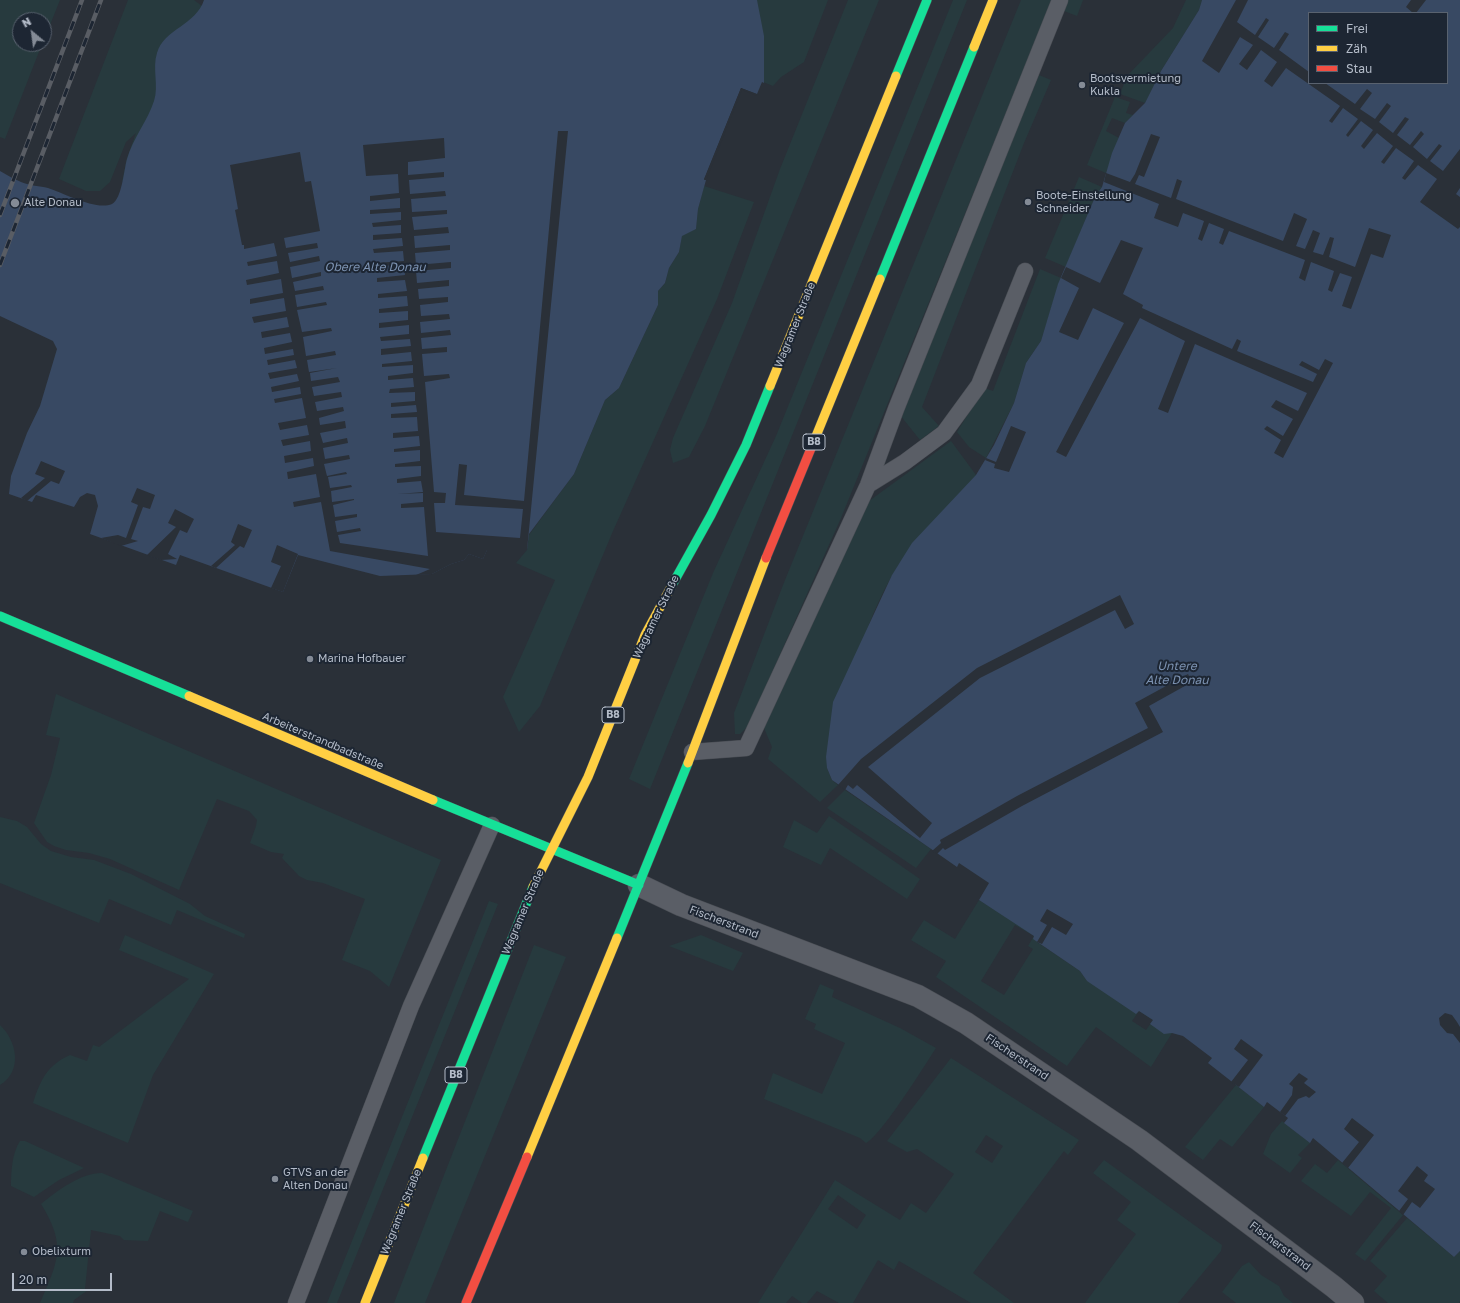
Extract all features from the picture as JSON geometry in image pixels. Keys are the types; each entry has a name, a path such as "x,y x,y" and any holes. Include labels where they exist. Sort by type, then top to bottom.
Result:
{"main road":[{"name":"Wagramer Straße","path":"365,1303 527,898 588,777 645,635 714,509 746,446 927,0"},
{"name":"B8","path":"466,1303 639,885 692,752 743,615 993,0"},
{"name":"Arbeiterstrandbadstraße","path":"0,616 492,825 639,885"}],"street":[{"name":"Fischerstrand","path":"639,885 681,905 918,996 966,1022 1139,1140 1354,1303"}],"lane":[{"path":"692,752 746,748 868,485 896,409 1060,0"},
{"path":"868,485 905,462 944,433 979,385 1025,271"},
{"path":"296,1303 412,1006 492,825"}],"green space":[{"path":"0,0 60,0 52,20 52,12 12,12 12,52 39,52 5,139 0,137"},
{"path":"128,0 194,0 202,6 204,0 217,0 122,182 127,158 136,133 126,142 110,182 100,191 86,191 59,179"},
{"path":"741,0 828,0 804,62 781,77 773,86 748,76"},
{"path":"848,0 879,0 705,426 689,457 673,463 670,450 673,438 732,303 780,169"},
{"path":"953,0 967,0 650,789 629,779 713,573 776,436"},
{"path":"1021,0 1052,0 841,518 748,726 740,734 735,734 734,713 783,585"},
{"path":"1068,0 1083,0 1077,16 1064,11"},
{"path":"1186,0 1202,0 1199,10 1161,71 1145,103 1120,94 1127,76 1173,28"},
{"path":"1039,75 1051,80 1024,143 922,407 939,426 920,440 900,415"},
{"path":"1115,97 1130,102 1126,113 1133,115 1125,123 1112,118 1106,131 1119,138 1106,173 1087,165"},
{"path":"1079,177 1102,187 1095,197 1066,267 1045,258"},
{"path":"704,186 754,202 717,299 613,531 540,706 519,732 503,697 555,580 516,563 527,550 529,535 574,474 605,400 619,388 658,305 658,291 665,283 669,268 679,252 682,235 696,229 698,209"},
{"path":"1040,269 1061,278 1041,341 1026,363 1014,403 986,458 969,447 957,432 984,388 993,391"},
{"path":"951,441 976,475 987,481 899,564 885,588 864,638 848,689 827,768 832,780 838,785 820,802 768,759 772,747 764,728 865,504"},
{"path":"56,694 441,860 389,987 370,971 342,960 365,899 323,883 307,880 299,876 282,858 284,854 271,852 250,843 257,820 249,811 217,799 179,890 110,859 89,853 66,850 47,842 34,823 51,775 60,738 46,735"},
{"path":"845,790 931,849 916,868 827,808"},
{"path":"829,816 920,879 907,899 830,848 821,865 783,847 794,820 817,833"},
{"path":"0,817 17,821 27,827 41,844 51,851 71,857 94,860 131,874 190,904 205,916 245,934 244,938 177,910 171,925 109,899 99,923 0,883"},
{"path":"979,900 987,905 1030,923 1037,942 1080,971 1087,981 1105,984 1172,1033 1151,1067 1096,1027 1067,1066 936,977 946,961 911,940 924,920 955,939","holes":["1015,925 1034,936 1028,946 1033,949 1004,995 981,981","1139,1011 1153,1020 1146,1030 1132,1021"]},
{"path":"489,901 498,904 337,1303 327,1303"},
{"path":"125,935 214,974 153,1075 128,1143 33,1103 38,1088 46,1074 62,1059 70,1055 87,1061 93,1045 99,1047 189,979 119,950"},
{"path":"701,935 743,953 733,971 669,946"},
{"path":"534,945 566,957 425,1303 394,1303"},
{"path":"820,984 834,990 832,997 900,1028 936,1048 882,1128 866,1143 860,1138 764,1099 773,1073 822,1094 845,1043 814,1029 816,1024 805,1019"},
{"path":"0,1025 6,1032 14,1047 15,1064 7,1079 0,1085"},
{"path":"951,1058 1079,1140 1068,1155 1064,1151 973,1273 1014,1303 971,1303 899,1261 894,1270 878,1260 853,1303 839,1303 817,1291 807,1303 802,1303 792,1296 786,1303 758,1303 835,1180 900,1220 911,1203 926,1213 954,1174 917,1149 907,1152 887,1141","holes":["986,1135 1003,1146 992,1163 975,1152","838,1195 866,1215 857,1229 828,1209"]},
{"path":"1236,1085 1264,1107 1232,1147 1220,1139 1203,1160 1185,1147"},
{"path":"1282,1121 1310,1143 1298,1155 1302,1158 1290,1173 1263,1154 1271,1134"},
{"path":"20,1141 25,1141 84,1168 59,1180 34,1197 11,1186 15,1151"},
{"path":"1104,1160 1222,1245 1221,1251 1178,1303 1085,1303 1136,1234 1117,1220 1131,1202 1093,1173"},
{"path":"1338,1160 1403,1215 1365,1261 1355,1254 1391,1208 1370,1192 1351,1216 1301,1181 1315,1164 1327,1173"},
{"path":"102,1173 193,1211 188,1222 160,1211 148,1241 124,1240 120,1236 91,1230 85,1289 88,1290 74,1300 73,1303 40,1303 51,1276 57,1254 57,1243 54,1231 41,1204 77,1179"},
{"path":"1407,1218 1454,1257 1460,1251 1459,1303 1388,1303 1374,1291 1387,1276 1370,1261"},
{"path":"1249,1262 1261,1275 1279,1286 1284,1296 1293,1303 1236,1303 1222,1292 1242,1266"}],"water":[{"name":"Obere Alte Donau","path":"204,0 757,0 764,36 764,83 762,82 757,94 741,88 704,180 706,180 698,209 696,229 682,236 679,252 669,268 665,283 658,291 658,305 619,388 605,400 574,474 529,534 527,550 487,550 483,559 469,554 464,560 451,564 432,574 380,576 298,555 283,592 180,555 176,565 90,534 98,506 95,495 87,493 80,497 74,507 36,495 32,502 9,494 11,476 27,433 40,406 57,349 53,341 0,316 0,171 24,183 48,188 89,203 105,206 112,204 118,196 130,151 154,101 156,89 155,65 157,53 166,38 194,15"},
{"name":"Untere Alte Donau","path":"1202,0 1460,0 1460,1251 1454,1257 1313,1138 1310,1143 1284,1123 1288,1118 1267,1102 1264,1107 1208,1063 1212,1058 1183,1036 1172,1033 1164,1034 1150,1024 1153,1020 1139,1011 1136,1014 1087,981 1080,971 1033,939 1034,936 979,900 989,883 959,863 957,867 832,780 827,768 826,757 833,702 892,575 912,543 976,475 994,445 1014,403 1026,363 1041,341 1058,284 1095,197 1102,187 1112,153 1125,123 1145,103 1161,71 1199,10"}],"pier":[{"path":"1236,0 1248,0 1237,22 1255,35 1266,18 1269,20 1258,37 1274,48 1285,32 1289,34 1279,50 1308,71 1308,83 1286,68 1272,87 1264,81 1277,62 1261,50 1247,70 1239,64 1253,45 1240,37 1219,73 1202,61"},
{"path":"1411,0 1426,0 1417,12 1412,12 1406,7"},
{"path":"1309,84 1326,84 1355,104 1367,89 1372,93 1360,109 1375,119 1387,103 1391,106 1379,122 1393,133 1405,117 1409,119 1397,135 1410,145 1421,131 1424,134 1413,147 1427,159 1439,144 1442,146 1430,161 1443,171 1460,149 1460,188 1456,194 1460,197 1460,227 1458,229 1420,202 1437,179 1418,165 1405,180 1402,178 1414,161 1396,148 1384,164 1381,162 1393,146 1377,133 1364,149 1361,146 1373,130 1361,121 1348,137 1346,135 1358,119 1343,108 1332,123 1329,121 1340,106"},
{"path":"741,88 759,95 757,96 742,90 707,178 708,181 704,179"},
{"path":"558,131 568,131 527,550 487,550 483,559 469,554 464,560 451,564 432,574 416,575 430,569 330,551 321,502 294,507 293,502 320,497 316,474 288,479 287,472 314,466 313,458 285,463 284,456 311,451 310,441 283,446 281,440 309,435 307,425 280,430 278,423 306,418 302,398 275,403 274,399 301,394 300,387 272,392 271,387 299,381 297,374 270,379 268,373 297,368 295,360 268,365 267,360 294,355 293,349 265,354 264,348 292,342 290,333 262,338 261,332 289,327 287,317 254,323 252,317 286,311 284,298 250,304 250,299 283,293 281,279 247,285 246,280 279,273 277,261 248,266 247,262 277,256 274,243 244,249 235,210 238,209 230,165 300,152 305,182 311,181 320,231 284,238 286,248 317,243 318,248 288,253 290,262 319,256 320,261 290,267 292,278 321,272 321,276 293,282 295,291 323,286 324,290 295,295 297,307 326,302 327,305 297,310 302,332 331,328 332,331 303,337 306,356 335,351 336,355 307,360 309,372 337,368 310,373 311,381 338,377 340,382 312,387 314,396 341,392 342,397 315,402 317,411 343,407 344,411 319,418 320,425 345,421 346,428 320,433 323,443 347,438 348,443 323,448 325,459 349,455 350,459 324,464 327,476 346,472 347,474 328,477 330,488 351,485 352,487 331,491 332,502 354,499 333,505 335,517 357,514 357,517 335,521 337,532 360,528 361,531 338,535 340,543 428,556 424,507 401,508 401,504 423,502 423,493 398,494 423,492 421,481 397,483 397,479 421,476 421,466 395,467 395,464 420,461 420,450 394,452 394,449 420,446 419,436 393,438 393,433 418,431 417,417 391,418 391,414 417,412 416,405 391,407 391,403 415,401 415,392 389,393 390,389 414,387 413,378 388,380 388,376 413,373 413,365 382,367 382,364 412,361 411,352 381,355 381,349 411,346 410,339 381,341 380,337 409,334 409,325 379,328 379,323 408,320 408,311 379,313 379,309 408,306 407,296 378,298 378,294 407,291 405,280 377,282 377,278 405,275 404,264 375,267 375,263 404,261 403,251 374,253 373,249 403,246 402,238 373,240 373,235 401,233 401,225 373,227 372,223 401,220 401,212 370,214 370,210 400,208 400,198 370,201 370,196 399,193 398,174 366,176 363,145 444,138 445,158 408,162 408,175 444,172 444,177 409,180 410,194 445,191 446,196 411,199 412,212 447,210 447,214 412,217 414,230 448,227 449,233 414,236 415,248 450,245 450,250 415,253 416,265 451,262 451,268 416,271 417,283 449,280 449,286 418,289 419,299 448,297 448,302 420,305 421,316 449,314 450,319 420,322 421,333 450,330 451,335 421,338 422,349 447,347 447,352 422,354 424,376 449,374 450,378 425,382 434,492 446,493 445,503 434,503 436,532 520,538 523,509 455,505 459,464 467,465 464,495 524,501"},
{"path":"1151,134 1160,137 1144,177 1139,175 1135,184 1171,198 1177,179 1182,181 1176,199 1283,241 1294,213 1307,219 1296,246 1305,249 1313,230 1320,233 1313,252 1323,255 1330,237 1334,238 1329,257 1355,267 1369,228 1391,235 1383,258 1371,254 1351,309 1342,306 1352,277 1340,273 1332,292 1328,290 1334,271 1311,262 1305,281 1299,278 1305,260 1229,231 1223,245 1219,243 1224,229 1209,223 1202,241 1198,239 1204,221 1183,213 1178,227 1154,218 1159,204 1104,182 1106,173 1130,182 1135,174"},
{"path":"1121,240 1143,248 1123,294 1143,305 1142,308 1232,349 1237,339 1241,341 1237,351 1313,382 1317,374 1299,365 1302,361 1319,370 1325,359 1333,363 1283,458 1274,453 1281,440 1264,429 1267,426 1283,436 1293,419 1271,407 1276,400 1298,411 1307,393 1195,344 1168,413 1158,409 1185,341 1140,318 1066,457 1056,452 1124,323 1093,308 1078,340 1059,332 1079,288 1061,278 1066,267 1100,283"},
{"path":"1011,426 1026,432 1009,472 994,468 995,464 985,460 986,458 996,462"},
{"path":"41,461 65,471 59,484 51,481 27,501 21,498 45,478 35,474"},
{"path":"137,488 155,495 150,509 143,507 131,539 138,541 121,546 101,538 118,535 126,538 138,505 131,502"},
{"path":"175,509 194,519 187,533 180,530 168,554 177,559 161,560 147,555 176,527 168,523"},
{"path":"238,524 252,530 244,548 240,546 216,568 211,566 235,545 231,542"},
{"path":"277,545 298,554 283,592 271,588 281,566 271,562"},
{"path":"1120,595 1134,624 1125,629 1115,610 980,678 868,767 932,823 920,838 857,785 853,789 848,785 845,790 838,785 861,759 977,668"},
{"path":"1188,674 1192,682 1149,706 1163,732 1022,806 945,850 943,848 937,854 932,851 941,843 940,840 1017,796 1148,728 1135,703"},
{"path":"1047,909 1073,924 1066,935 1052,927 1042,944 1037,942 1047,925 1040,921"},
{"path":"1445,1013 1452,1015 1460,1027 1460,1043 1453,1034 1447,1033 1440,1025 1439,1018"},
{"path":"1241,1039 1263,1055 1239,1087 1231,1082 1248,1060 1234,1049"},
{"path":"1299,1073 1308,1079 1304,1083 1316,1092 1309,1098 1306,1096 1298,1099 1285,1116 1280,1112 1292,1095 1293,1087 1289,1084"},
{"path":"1352,1118 1374,1135 1348,1168 1342,1163 1359,1142 1344,1129"},
{"path":"1417,1166 1428,1175 1424,1181 1435,1189 1420,1208 1412,1202 1403,1215 1399,1211 1408,1199 1398,1191"}],"railway":[{"path":"0,215 82,0"},
{"path":"0,265 101,0"}],"traffic: fast":[{"path":"896,76 927,0"},
{"path":"880,279 974,47"},
{"path":"671,587 711,515 746,445 770,386"},
{"path":"0,616 189,696"},
{"path":"617,938 688,763"},
{"path":"433,800 639,885"},
{"path":"423,1158 533,887"}],"traffic: slow":[{"path":"974,47 993,0"},
{"path":"770,386 896,76"},
{"path":"812,446 880,279"},
{"path":"688,763 766,558"},
{"path":"533,887 588,777 645,635 671,587"},
{"path":"189,696 433,800"},
{"path":"527,1157 617,938"},
{"path":"365,1303 423,1158"}],"traffic: jam":[{"path":"766,558 812,446"},
{"path":"466,1303 527,1157"}],"place":[{"name":"Bootsvermietung Kukla","path":"1082,85"},
{"name":"Boote-Einstellung Schneider","path":"1028,202"},
{"name":"Alte Donau","path":"15,203"},
{"name":"Marina Hofbauer","path":"310,659"},
{"name":"GTVS an der Alten Donau","path":"275,1179"},
{"name":"Obelixturm","path":"24,1252"}]}
